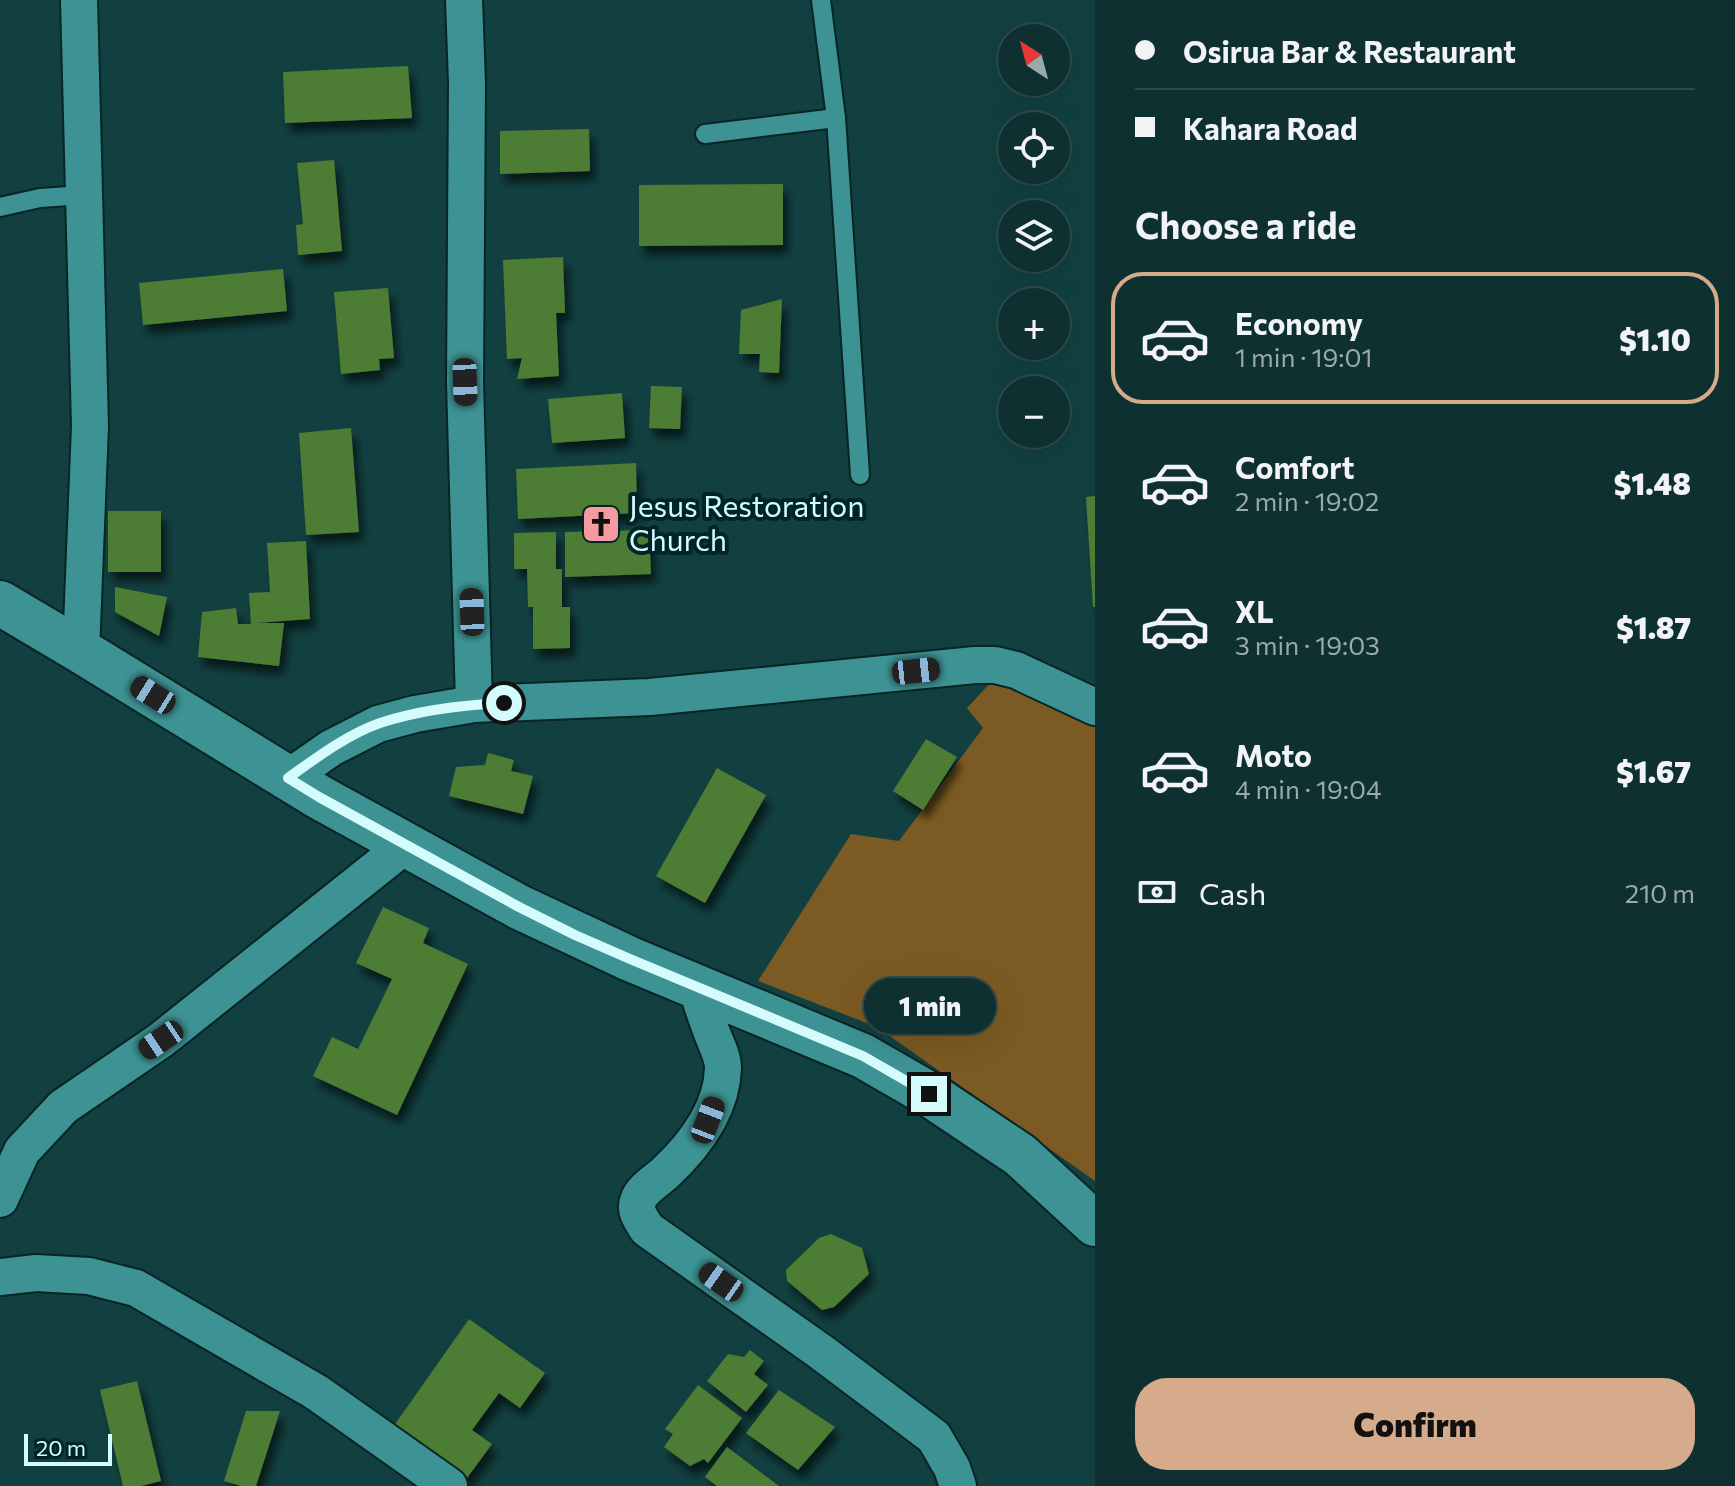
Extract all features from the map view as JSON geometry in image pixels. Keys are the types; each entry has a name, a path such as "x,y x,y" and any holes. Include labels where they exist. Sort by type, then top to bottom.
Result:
{"street":[{"path":"79,0 90,426 81,651"},
{"path":"464,0 467,83 465,382 474,704"},
{"path":"0,603 319,797 519,907 575,935 863,1056 929,1094 1020,1155 1095,1224"},
{"path":"288,778 331,748 378,724 474,704 650,697 995,665 1016,670 1095,707"},
{"path":"0,1199 22,1151 63,1107 161,1040 407,844"},
{"path":"696,986 720,1053 723,1066 720,1089 698,1136 638,1200 638,1214 647,1229 821,1352 934,1437 952,1468 958,1486"},
{"path":"0,1277 36,1273 89,1276 136,1288 316,1392 449,1486"}],"lane":[{"path":"821,0 836,118 860,475"},
{"path":"705,134 836,118"},
{"path":"0,207 40,198 84,195"}],"shaded area":[{"path":"994,679 1095,727 1095,1181 877,1027 758,981 851,834 899,841 983,728 967,708"}],"building":[{"path":"408,66 412,118 285,123 283,72"},
{"path":"589,129 590,171 500,174 500,131"},
{"path":"334,160 342,251 298,255 296,225 303,224 297,163"},
{"path":"783,184 783,245 639,246 639,185"},
{"path":"563,257 565,313 556,313 559,376 517,379 522,358 507,359 503,260"},
{"path":"283,269 287,311 143,325 139,283"},
{"path":"388,288 394,358 379,359 380,370 341,374 334,292"},
{"path":"782,299 779,373 759,372 760,354 739,354 741,310"},
{"path":"651,386 682,387 680,429 649,428"},
{"path":"622,393 625,438 552,443 548,399"},
{"path":"351,428 359,532 306,535 299,433"},
{"path":"636,463 637,513 518,519 516,469"},
{"path":"1095,496 1095,607 1093,607 1086,497"},
{"path":"108,511 161,511 161,572 108,572"},
{"path":"649,530 651,574 565,577 565,532"},
{"path":"556,532 556,569 562,569 562,607 570,607 570,648 533,649 533,607 528,607 527,569 514,569 514,533"},
{"path":"306,541 310,619 256,623 284,623 279,666 198,657 202,612 236,608 238,624 251,624 249,593 270,592 267,543"},
{"path":"115,587 167,597 159,636 115,612"},
{"path":"926,739 957,757 923,810 893,791"},
{"path":"488,753 514,760 511,771 533,776 523,814 449,796 456,767 485,765"},
{"path":"717,768 766,795 705,903 656,876"},
{"path":"383,907 429,928 423,943 468,964 397,1115 313,1076 332,1037 358,1049 392,979 356,963"},
{"path":"831,1234 862,1248 869,1274 834,1307 822,1310 787,1281 786,1270 819,1238"},
{"path":"469,1319 545,1373 520,1408 499,1393 472,1430 492,1444 464,1482 391,1430"},
{"path":"750,1350 764,1361 754,1374 768,1385 746,1412 707,1381 728,1354 744,1357"},
{"path":"137,1381 161,1481 123,1486 100,1390"},
{"path":"698,1385 742,1418 708,1463 704,1459 690,1466 664,1447 673,1434 665,1429"},
{"path":"779,1390 835,1427 798,1470 746,1433"},
{"path":"246,1411 280,1411 256,1486 224,1481"},
{"path":"727,1447 779,1486 717,1486 705,1477"}],"place":[{"name":"Jesus Restoration Church","path":"601,524"}],"route":[{"path":"504,703 474,704 378,724 331,748 288,778 575,935 863,1056 929,1094"}]}
